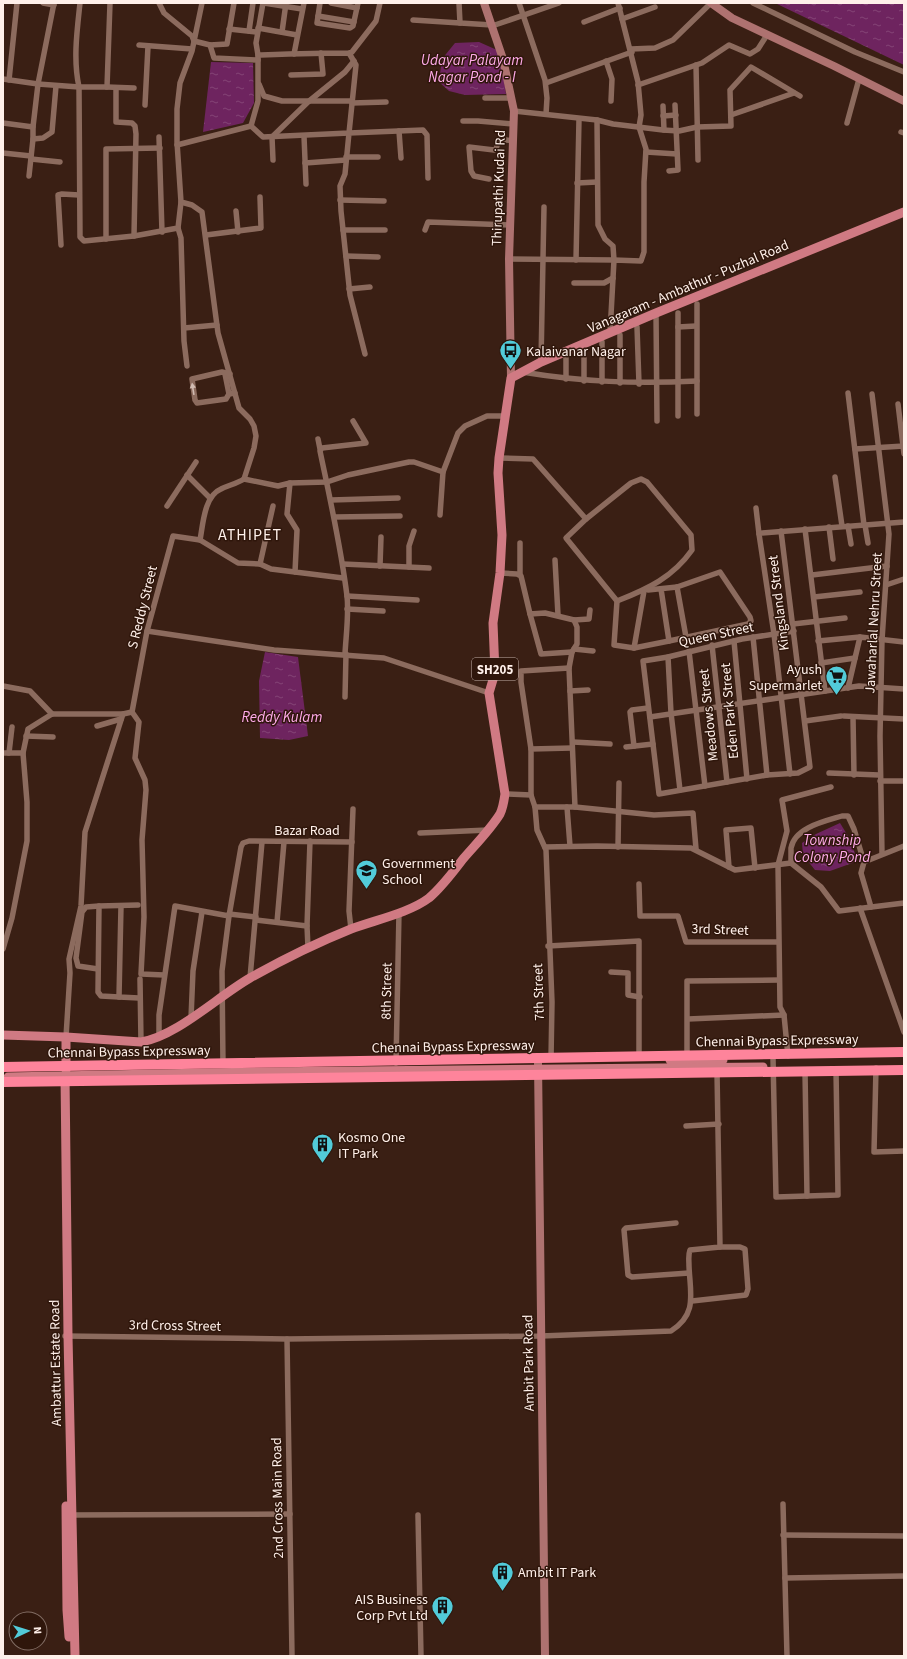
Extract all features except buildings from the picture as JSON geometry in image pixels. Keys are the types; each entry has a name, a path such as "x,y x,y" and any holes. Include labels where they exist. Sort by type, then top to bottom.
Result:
{"highway":[{"name":"Chennai Bypass Expressway","path":"3,1067 904,1052"},
{"name":"Chennai Bypass Expressway","path":"3,1082 904,1070"}],"main road":[{"name":"Vanagaram - Ambathur - Puzhal Road","path":"511,378 541,362 615,334 656,313 904,212"},
{"name":"SH205","path":"3,1035 66,1036 140,1042 159,1037 191,1018 222,995 250,978 308,948 351,929 415,906 430,897 488,830 500,814 505,794 489,693 495,673 493,623 500,572 502,535 498,473 499,458 511,378"},
{"name":"Ambattur Estate Road","path":"66,1036 63,1072 66,1336 69,1515 75,1656"},
{"path":"3,1071 63,1072 538,1066 717,1067 774,1063 788,1058 805,1057 904,1056"},
{"path":"538,1066 551,1061 639,1060 774,1063 805,1067 904,1065"},
{"path":"3,1077 63,1072"},
{"name":"Ambattur Estate Road","path":"69,1515 67,1610 70,1656"}],"street":[{"path":"18,3 6,80 56,86 134,88"},
{"path":"29,176 38,84 54,4 43,3"},
{"path":"80,3 77,30 76,74 78,87 78,195 80,237 84,241 106,239 162,232 178,228"},
{"path":"107,87 110,3"},
{"path":"159,3 164,13 192,36 194,42"},
{"path":"188,366 184,328 181,238 178,228 181,202 177,144 177,109 180,83 194,42 202,3"},
{"path":"194,42 210,45 227,44 234,3"},
{"path":"249,31 253,3"},
{"path":"251,126 258,101 258,58 256,43 263,3 303,6 294,54"},
{"path":"320,3 317,23 350,28 353,26 357,5 331,3"},
{"path":"210,45 214,58 258,58 294,54 352,52 376,21 380,3"},
{"path":"459,3 460,23"},
{"name":"Thirupathi Kudai Rd","path":"484,3 502,59 514,111 509,259 511,378"},
{"path":"519,3 546,83 546,114"},
{"path":"414,20 492,25 559,3"},
{"path":"546,83 632,50 655,48 673,40 711,3 732,18 904,101"},
{"path":"753,3 855,52 904,72"},
{"path":"282,32 286,5"},
{"path":"509,259 614,260 640,262 643,258 646,152 640,127 641,115 638,85 632,50 619,6 584,22"},
{"path":"622,19 655,7"},
{"path":"230,29 282,32 298,35"},
{"path":"638,85 702,64 729,45 732,45 747,54 754,52 767,35"},
{"path":"139,45 192,49"},
{"path":"145,105 148,46"},
{"path":"349,52 356,65 346,159 344,174 340,186 340,200 349,289 365,354"},
{"path":"291,75 322,74 321,53"},
{"path":"273,160 272,137 308,102 345,72 354,61"},
{"path":"606,61 612,79 611,101"},
{"path":"696,66 698,160"},
{"path":"514,111 677,131 731,126 730,90 751,68 800,96"},
{"path":"847,123 859,79"},
{"path":"258,80 264,96 282,101 386,102"},
{"path":"33,139 43,138 52,132 56,86"},
{"path":"116,88 116,122 132,123 134,126 134,236"},
{"path":"730,115 794,93"},
{"path":"485,98 510,98"},
{"path":"669,170 678,170 675,105"},
{"path":"663,106 664,130"},
{"path":"663,116 676,115"},
{"path":"576,260 578,119"},
{"path":"463,121 478,120 514,124"},
{"path":"596,120 598,225 605,239 613,246 615,334 620,383"},
{"path":"3,123 34,128"},
{"path":"177,144 251,126"},
{"path":"251,126 263,137 421,130 425,132 428,178"},
{"path":"400,131 402,158"},
{"path":"304,136 306,184"},
{"path":"159,137 162,232"},
{"path":"489,180 474,176 471,171 469,147 494,150 496,149 499,139 513,141"},
{"path":"106,239 106,149 160,148"},
{"path":"646,152 678,154"},
{"path":"3,153 60,162"},
{"path":"306,163 378,157"},
{"path":"577,183 597,182"},
{"path":"61,245 58,195 78,195"},
{"path":"206,234 238,232 261,228 260,197"},
{"path":"340,200 384,201"},
{"path":"181,202 192,205 202,212 217,325 232,394 239,408 250,419 254,426 256,436 254,448 244,479"},
{"path":"541,362 544,207"},
{"path":"236,211 238,232"},
{"path":"425,230 428,222 510,225"},
{"path":"343,230 385,230"},
{"path":"346,256 378,257"},
{"path":"574,283 604,283 613,278"},
{"path":"349,289 370,287"},
{"path":"696,304 697,414"},
{"path":"656,313 658,383 657,421"},
{"path":"678,313 678,416"},
{"path":"184,328 217,325"},
{"path":"678,327 696,326"},
{"path":"637,327 639,384"},
{"path":"602,342 602,382"},
{"path":"584,351 584,381"},
{"path":"566,357 566,380"},
{"path":"228,374 222,372 192,379 195,400 196,403 199,403 226,398 232,394"},
{"path":"522,372 566,380 639,384 697,381"},
{"path":"848,393 854,449 868,543"},
{"name":"Jawaharlal Nehru Street","path":"872,394 889,524 882,640 880,719 882,854"},
{"path":"898,404 904,454"},
{"path":"440,515 444,472 458,433 487,416 505,416"},
{"path":"320,449 366,443 353,421"},
{"path":"318,439 335,517 343,564 343,578 347,596 345,697"},
{"path":"854,449 904,446"},
{"path":"499,458 533,459 586,519"},
{"path":"167,506 196,462"},
{"path":"343,578 271,569 260,564 238,563 200,540 210,498 220,489 244,479 278,486 327,482 348,475 409,462 414,462 444,472"},
{"path":"187,475 210,498"},
{"path":"835,476 845,526 851,544"},
{"path":"617,601 644,591 662,580 683,563 692,550 691,535 647,482 641,480 631,483 586,519 566,538 617,601 614,645 634,648 748,624 750,616 720,572 677,587 644,591"},
{"path":"290,484 287,514 297,530 295,572"},
{"path":"331,500 398,498"},
{"path":"260,564 273,506"},
{"path":"634,746 630,712 648,708 659,794 747,778 790,774 774,634 756,508"},
{"path":"335,517 400,516"},
{"path":"759,534 829,527 904,522"},
{"path":"829,527 833,559"},
{"path":"805,529 825,691"},
{"path":"409,567 409,546 414,531"},
{"name":"Kingsland Street","path":"782,531 810,767 798,773 790,774"},
{"name":"S Reddy Street","path":"132,712 147,631 173,536 200,540"},
{"path":"380,566 381,537"},
{"path":"520,543 520,574 541,654 593,651"},
{"path":"555,560 558,615"},
{"path":"343,564 429,568"},
{"path":"812,576 887,566"},
{"path":"500,572 520,574"},
{"path":"886,585 904,578"},
{"path":"677,587 686,637"},
{"path":"661,589 669,641"},
{"path":"634,648 644,591"},
{"path":"814,597 860,592"},
{"path":"347,596 418,600"},
{"path":"347,609 383,611"},
{"path":"530,614 558,615 574,620 590,618 590,610"},
{"path":"793,624 845,618"},
{"path":"574,620 576,623 578,644 573,651 569,668 575,807"},
{"path":"147,631 274,650 346,654 384,658 489,693"},
{"name":"Queen Street","path":"648,708 643,661 668,657 712,645 794,631"},
{"path":"753,637 767,775"},
{"path":"848,688 860,637"},
{"path":"818,641 860,637 904,642"},
{"name":"Eden Park Street","path":"734,641 747,778"},
{"name":"Meadows Street","path":"712,645 727,782"},
{"path":"689,652 705,786"},
{"path":"668,657 671,713 680,790"},
{"path":"821,663 855,658"},
{"path":"569,668 521,671 521,682 531,749 531,795 535,807 537,830 545,847 570,846 696,849 735,870 791,863 821,887 839,911 904,903"},
{"path":"3,686 30,691 52,714"},
{"path":"650,716 859,686 881,689 904,689"},
{"path":"570,691 588,690"},
{"path":"97,726 132,712 140,722 135,758 145,780 146,790 142,840 144,917 141,974 164,975"},
{"path":"3,949 12,918 27,841 27,802 23,753 28,729 52,714 122,717"},
{"path":"805,721 843,716 904,719"},
{"path":"66,1036 70,973 69,959 81,906 85,832 122,717"},
{"path":"853,717 854,775"},
{"path":"12,727 6,753 23,753"},
{"path":"26,736 53,737"},
{"path":"531,749 573,745 610,744"},
{"path":"626,746 653,744"},
{"path":"829,773 904,781"},
{"path":"618,847 619,783"},
{"path":"788,1058 784,1015 780,1008 778,942 778,865 787,831 782,800 830,787"},
{"path":"505,794 531,795"},
{"path":"535,807 591,807 618,812 654,815 693,813 696,849"},
{"path":"567,807 570,846"},
{"path":"351,929 349,911 353,809"},
{"path":"791,863 792,847 795,840 804,831 842,816 848,816 854,829 864,862 861,873 871,907"},
{"path":"729,867 726,830 751,828 755,868"},
{"path":"420,833 488,830"},
{"name":"Bazar Road","path":"223,1069 222,971 229,915 243,843 249,841 352,842"},
{"path":"308,948 307,926 310,841"},
{"path":"250,978 262,842"},
{"path":"277,922 284,842"},
{"path":"864,862 904,846"},
{"name":"7th Street","path":"545,847 548,946 552,1002 551,1061"},
{"name":"3rd Street","path":"640,884 640,916 678,916 686,942 778,942"},
{"path":"98,969 78,966 76,958 82,912 86,907 138,905"},
{"path":"99,906 99,994 139,998"},
{"path":"119,997 121,906"},
{"path":"159,1037 159,1015 174,906 202,912 307,926"},
{"path":"860,908 904,1032"},
{"name":"8th Street","path":"396,1068 399,911"},
{"path":"191,1018 193,971 202,912"},
{"path":"548,946 639,941 639,1060"},
{"path":"611,972 628,973 628,995 640,997"},
{"path":"140,979 140,1042"},
{"path":"687,1061 687,981 779,980"},
{"path":"688,1020 784,1015"},
{"path":"774,1063 776,1197 838,1195 836,1066"},
{"name":"Ambit Park Road","path":"538,1066 545,1656"},
{"path":"876,1066 874,1152 904,1151"},
{"path":"717,1067 720,1248"},
{"path":"805,1067 807,1196"},
{"path":"686,1126 719,1124"},
{"path":"676,1223 626,1228 624,1230 628,1275 632,1277 689,1273"},
{"path":"740,1247 745,1249 748,1290 746,1295 692,1301 689,1273 688,1253 690,1250 740,1247"},
{"name":"3rd Cross Street","path":"66,1336 287,1339 541,1336 671,1331 679,1326 687,1314 692,1301"},
{"name":"2nd Cross Main Road","path":"287,1339 292,1656"},
{"path":"783,1504 787,1656"},
{"path":"69,1515 290,1514"},
{"path":"418,1515 421,1656"},
{"path":"784,1535 904,1536"},
{"path":"785,1578 904,1576"}],"water":[{"path":"775,3 904,3 904,65"},
{"name":"Udayar Palayam Nagar Pond - I","path":"479,42 497,50 502,65 506,94 465,95 449,91 439,82 442,59 455,43"},
{"path":"211,62 253,63 254,103 243,123 203,132"},
{"name":"Reddy Kulam","path":"265,652 298,657 308,736 289,740 260,738 259,681"},
{"name":"Township Colony Pond","path":"840,823 848,836 858,861 830,871 815,870 803,855 802,843 816,834"}],"place":[{"name":"Kalaivanar Nagar","path":"511,370"},
{"name":"Ayush Supermarlet","path":"837,696"},
{"name":"Government School","path":"366,890"},
{"name":"Kosmo One IT Park","path":"322,1164"},
{"name":"Ambit IT Park","path":"502,1592"},
{"name":"AIS Business Corp Pvt Ltd","path":"443,1626"}],"district":[{"name":"ATHIPET","path":"250,534"}]}
